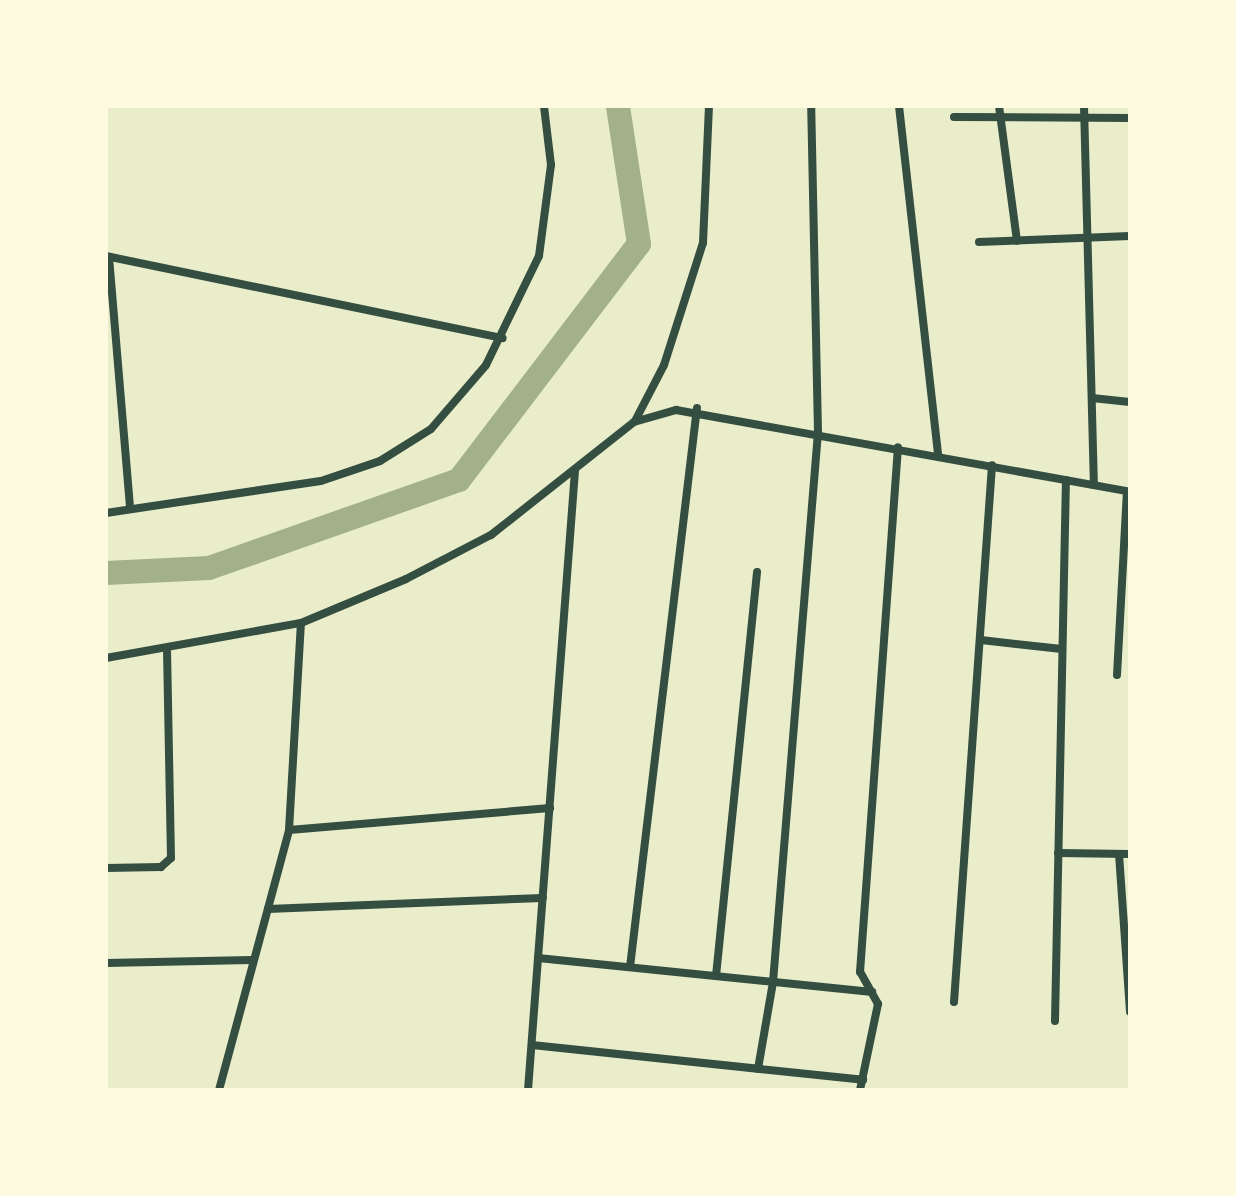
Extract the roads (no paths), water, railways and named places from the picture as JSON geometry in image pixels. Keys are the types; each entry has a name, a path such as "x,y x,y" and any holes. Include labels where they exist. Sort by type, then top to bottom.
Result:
{"street":[{"path":"106,513 292,487 380,461 463,397 503,338 524,296 549,213 544,106"},
{"path":"106,658 167,652 301,623 491,535 634,422 678,329 703,243 709,106"},
{"path":"758,1069 773,982 818,432 811,106"},
{"path":"899,106 938,455"},
{"path":"999,106 1017,241"},
{"path":"1084,106 1094,485"},
{"path":"954,117 1130,118"},
{"path":"979,242 1130,236"},
{"path":"130,509 107,256 503,338"},
{"path":"1092,398 1130,402"},
{"path":"634,422 697,408 1129,492 1117,675"},
{"path":"630,967 697,408"},
{"path":"532,1045 758,1069 861,1085 878,1004 860,972 898,447"},
{"path":"954,1002 992,465"},
{"path":"528,1090 575,470"},
{"path":"1055,1021 1066,480"},
{"path":"716,976 757,572"},
{"path":"219,1090 251,960 289,830 301,623"},
{"path":"981,640 1061,649"},
{"path":"106,868 161,867 171,858 167,652"},
{"path":"289,830 550,808"},
{"path":"1058,853 1130,854"},
{"path":"1119,854 1130,1012"},
{"path":"268,909 543,898"},
{"path":"538,958 872,992"},
{"path":"106,963 251,960"}],"waterway":[{"path":"106,573 209,568 459,480 639,244 618,106"}]}
